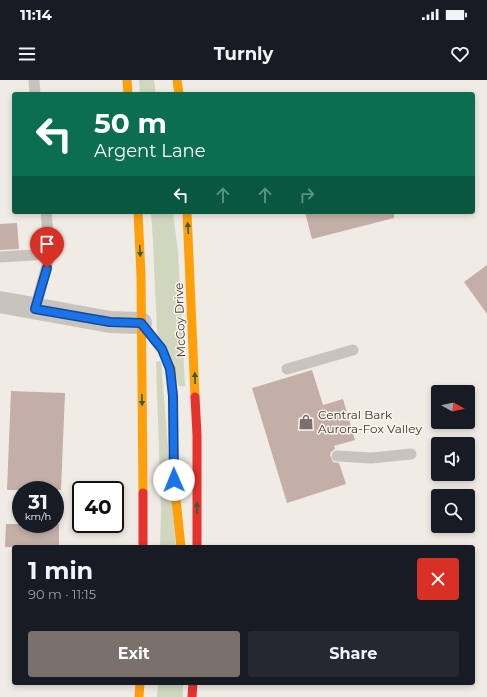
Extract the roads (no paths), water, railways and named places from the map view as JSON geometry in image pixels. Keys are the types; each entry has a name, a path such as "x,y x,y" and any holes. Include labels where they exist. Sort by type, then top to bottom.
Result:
{"street":[{"path":"127,80 128,92"},
{"path":"177,80 179,92"},
{"path":"138,214 141,275 142,545"},
{"name":"McCoy Drive","path":"188,214 197,435 197,545"},
{"path":"0,302 110,322 141,323 162,349 170,369 173,396 174,480 181,545"},
{"path":"139,697 140,685"},
{"path":"192,697 193,685"}],"lane":[{"path":"34,80 35,92"},
{"path":"35,309 50,254 46,214"},
{"path":"0,257 50,254"},
{"path":"286,369 353,350"},
{"path":"337,456 371,458 411,454"}],"place":[{"name":"Central Bark Aurora-Fox Valley","path":"306,422"}]}
